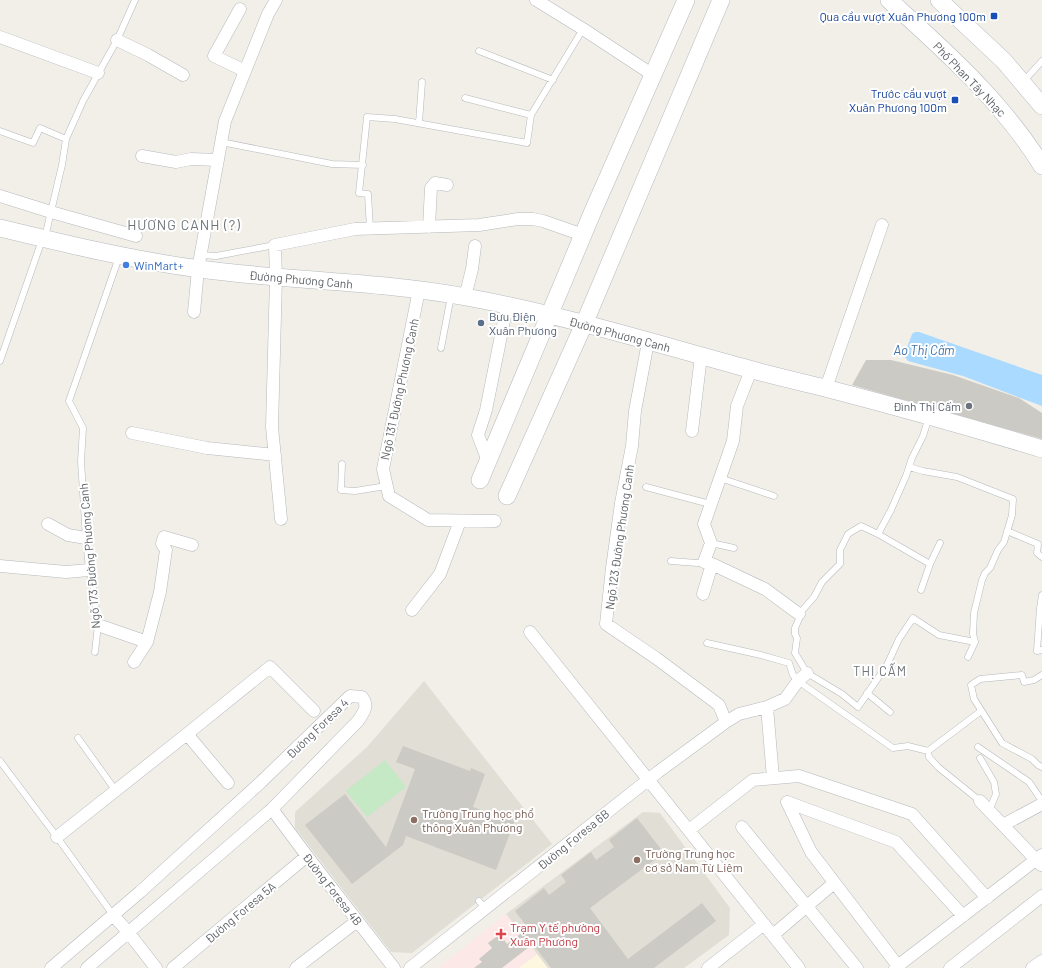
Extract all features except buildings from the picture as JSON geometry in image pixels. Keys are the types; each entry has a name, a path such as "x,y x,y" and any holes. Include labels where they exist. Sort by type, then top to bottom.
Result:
{"street":[{"path":"194,312 200,262 225,121 268,14 276,0"},
{"path":"536,0 653,75"},
{"path":"480,480 583,236 686,0"},
{"path":"508,496 584,324 721,0"},
{"name":"Phố Phan Tây Nhạc","path":"889,0 960,65 996,103 1034,152 1042,166"},
{"path":"939,0 1004,61 1041,101"},
{"path":"240,8 214,56 245,71"},
{"path":"0,37 98,73"},
{"path":"117,40 148,55 183,75"},
{"path":"142,156 176,162 191,159 218,160"},
{"path":"429,227 431,188 435,183 447,185"},
{"path":"0,196 136,236"},
{"path":"281,519 272,427 276,278 275,245 355,230 479,225 505,220 533,219 583,236"},
{"path":"826,388 882,224"},
{"name":"Đường Phương Canh","path":"0,228 43,239 120,255 200,262 276,278 419,290 508,306 584,324 751,370 826,388 1042,449"},
{"path":"458,296 472,269 475,246"},
{"name":"Ngõ 131 Đường Phương Canh","path":"419,290 383,469 389,496 428,520 495,521"},
{"path":"488,461 478,435 486,410 508,306"},
{"name":"Ngõ 123 Đường Phương Canh","path":"648,342 635,411 632,446 621,503 606,624 656,658 719,705 726,722"},
{"path":"692,430 701,356"},
{"path":"703,594 711,543 704,524 733,441 737,406 751,370"},
{"path":"132,433 207,448 275,455"},
{"path":"412,610 440,574 460,520"},
{"path":"48,524 68,535 86,538"},
{"path":"134,662 147,642 160,592 166,550 162,544 164,537 192,545"},
{"path":"708,563 765,589 799,614"},
{"path":"0,566 66,572 89,570"},
{"path":"98,625 147,642"},
{"path":"530,632 800,968"},
{"path":"57,837 270,667 314,710"},
{"name":"Đường Foresa 6B","path":"410,968 482,905 648,779 739,714 767,707 785,699 802,677"},
{"name":"Đường Foresa 4","path":"51,968 114,915 261,782 350,696 362,697 366,705 365,711 358,720 272,809 87,968"},
{"path":"767,707 773,778"},
{"path":"187,734 228,783"},
{"path":"689,830 753,780 799,776 912,814 987,898"},
{"path":"963,916 896,842 786,802 811,852 896,967 1040,860 980,801"},
{"path":"1003,825 1042,802"},
{"name":"Đường Foresa 4B","path":"272,809 394,968"},
{"path":"742,827 857,968"},
{"name":"Đường Foresa 5A","path":"174,968 307,856"},
{"path":"773,935 834,883"},
{"path":"950,968 1042,896"},
{"path":"114,915 156,968"},
{"path":"296,968 357,920"},
{"path":"708,968 764,924"},
{"path":"1032,968 1042,960"}],"lane":[{"path":"0,361 52,212 66,139 83,101 117,40 135,0"},
{"path":"370,229 368,194 359,193 367,117 395,119 527,143 531,115 583,29"},
{"path":"478,51 553,80"},
{"path":"1023,82 1042,61"},
{"path":"419,123 422,82"},
{"path":"465,98 531,115"},
{"path":"0,130 33,143 40,128 66,139"},
{"path":"221,142 332,164 363,165"},
{"path":"200,262 216,256 275,245"},
{"name":"Ngõ 173 Đường Phương Canh","path":"95,652 98,625 93,584 89,570 86,538 81,461 83,428 69,401 120,255"},
{"path":"441,348 458,296"},
{"path":"878,534 891,510 923,436 929,416"},
{"path":"342,464 341,490 355,491 386,486"},
{"path":"909,467 923,471 957,476 1014,499 1012,515 1004,542 982,580 974,613 973,634 975,642 968,657"},
{"path":"720,478 774,496"},
{"path":"646,487 710,504"},
{"path":"928,752 908,746 893,748 802,677 795,653 797,638 795,628 799,619 799,614 814,597 822,582 840,564 840,550 848,534 861,526 930,564"},
{"path":"1007,531 1038,544 1037,554 1042,557"},
{"path":"711,543 734,548"},
{"path":"921,590 930,564 940,543"},
{"path":"671,561 708,563"},
{"path":"1042,596 1037,651 1042,650"},
{"path":"707,643 789,662 793,675 802,677 842,694 858,707 887,665 900,638 913,618 939,635 975,642"},
{"path":"786,662 795,653"},
{"path":"1042,675 1034,680 1024,682 1022,674 980,679 971,685 974,699 1002,743 1032,758 1042,768"},
{"path":"867,693 890,712"},
{"path":"928,752 981,711"},
{"path":"78,738 116,791"},
{"path":"978,747 1029,782 1042,802"},
{"path":"928,752 929,757 938,767 980,801"},
{"path":"980,758 994,782 996,794 989,811"},
{"path":"0,761 114,915"}],"shaded area":[{"name":"Trường Trung học phổ thông Xuân Phương","path":"424,681 552,844 412,953 391,952 295,828 295,812 367,747"},
{"name":"Trường Trung học cơ sở Nam Từ Liêm","path":"643,812 660,813 730,908 729,935 684,968 548,968 506,914"},
{"name":"Trạm Y tế phường Xuân Phương","path":"506,914 537,954 519,968 438,968"},
{"path":"537,954 548,968 519,968"}],"green space":[{"path":"385,760 406,787 367,817 346,791"}],"water":[{"name":"Ao Thị Cấm","path":"919,332 1042,375 1042,406 963,376 908,361 904,356 912,334"}],"place":[{"name":"Qua cầu vượt Xuân Phương 100m","path":"994,16"},
{"name":"Trước cầu vượt Xuân Phương 100m","path":"955,100"},
{"name":"WinMart+","path":"126,265"},
{"name":"Bưu Điện Xuân Phương","path":"481,323"},
{"name":"Đình Thị Cấm","path":"969,406"},
{"name":"Trường Trung học phổ thông Xuân Phương","path":"414,820"},
{"name":"Trường Trung học cơ sở Nam Từ Liêm","path":"637,860"},
{"name":"Trạm Y tế phường Xuân Phương","path":"501,934"}],"district":[{"name":"HƯƠNG CANH (?)","path":"184,224"},
{"name":"THỊ CẤM","path":"880,671"}]}
